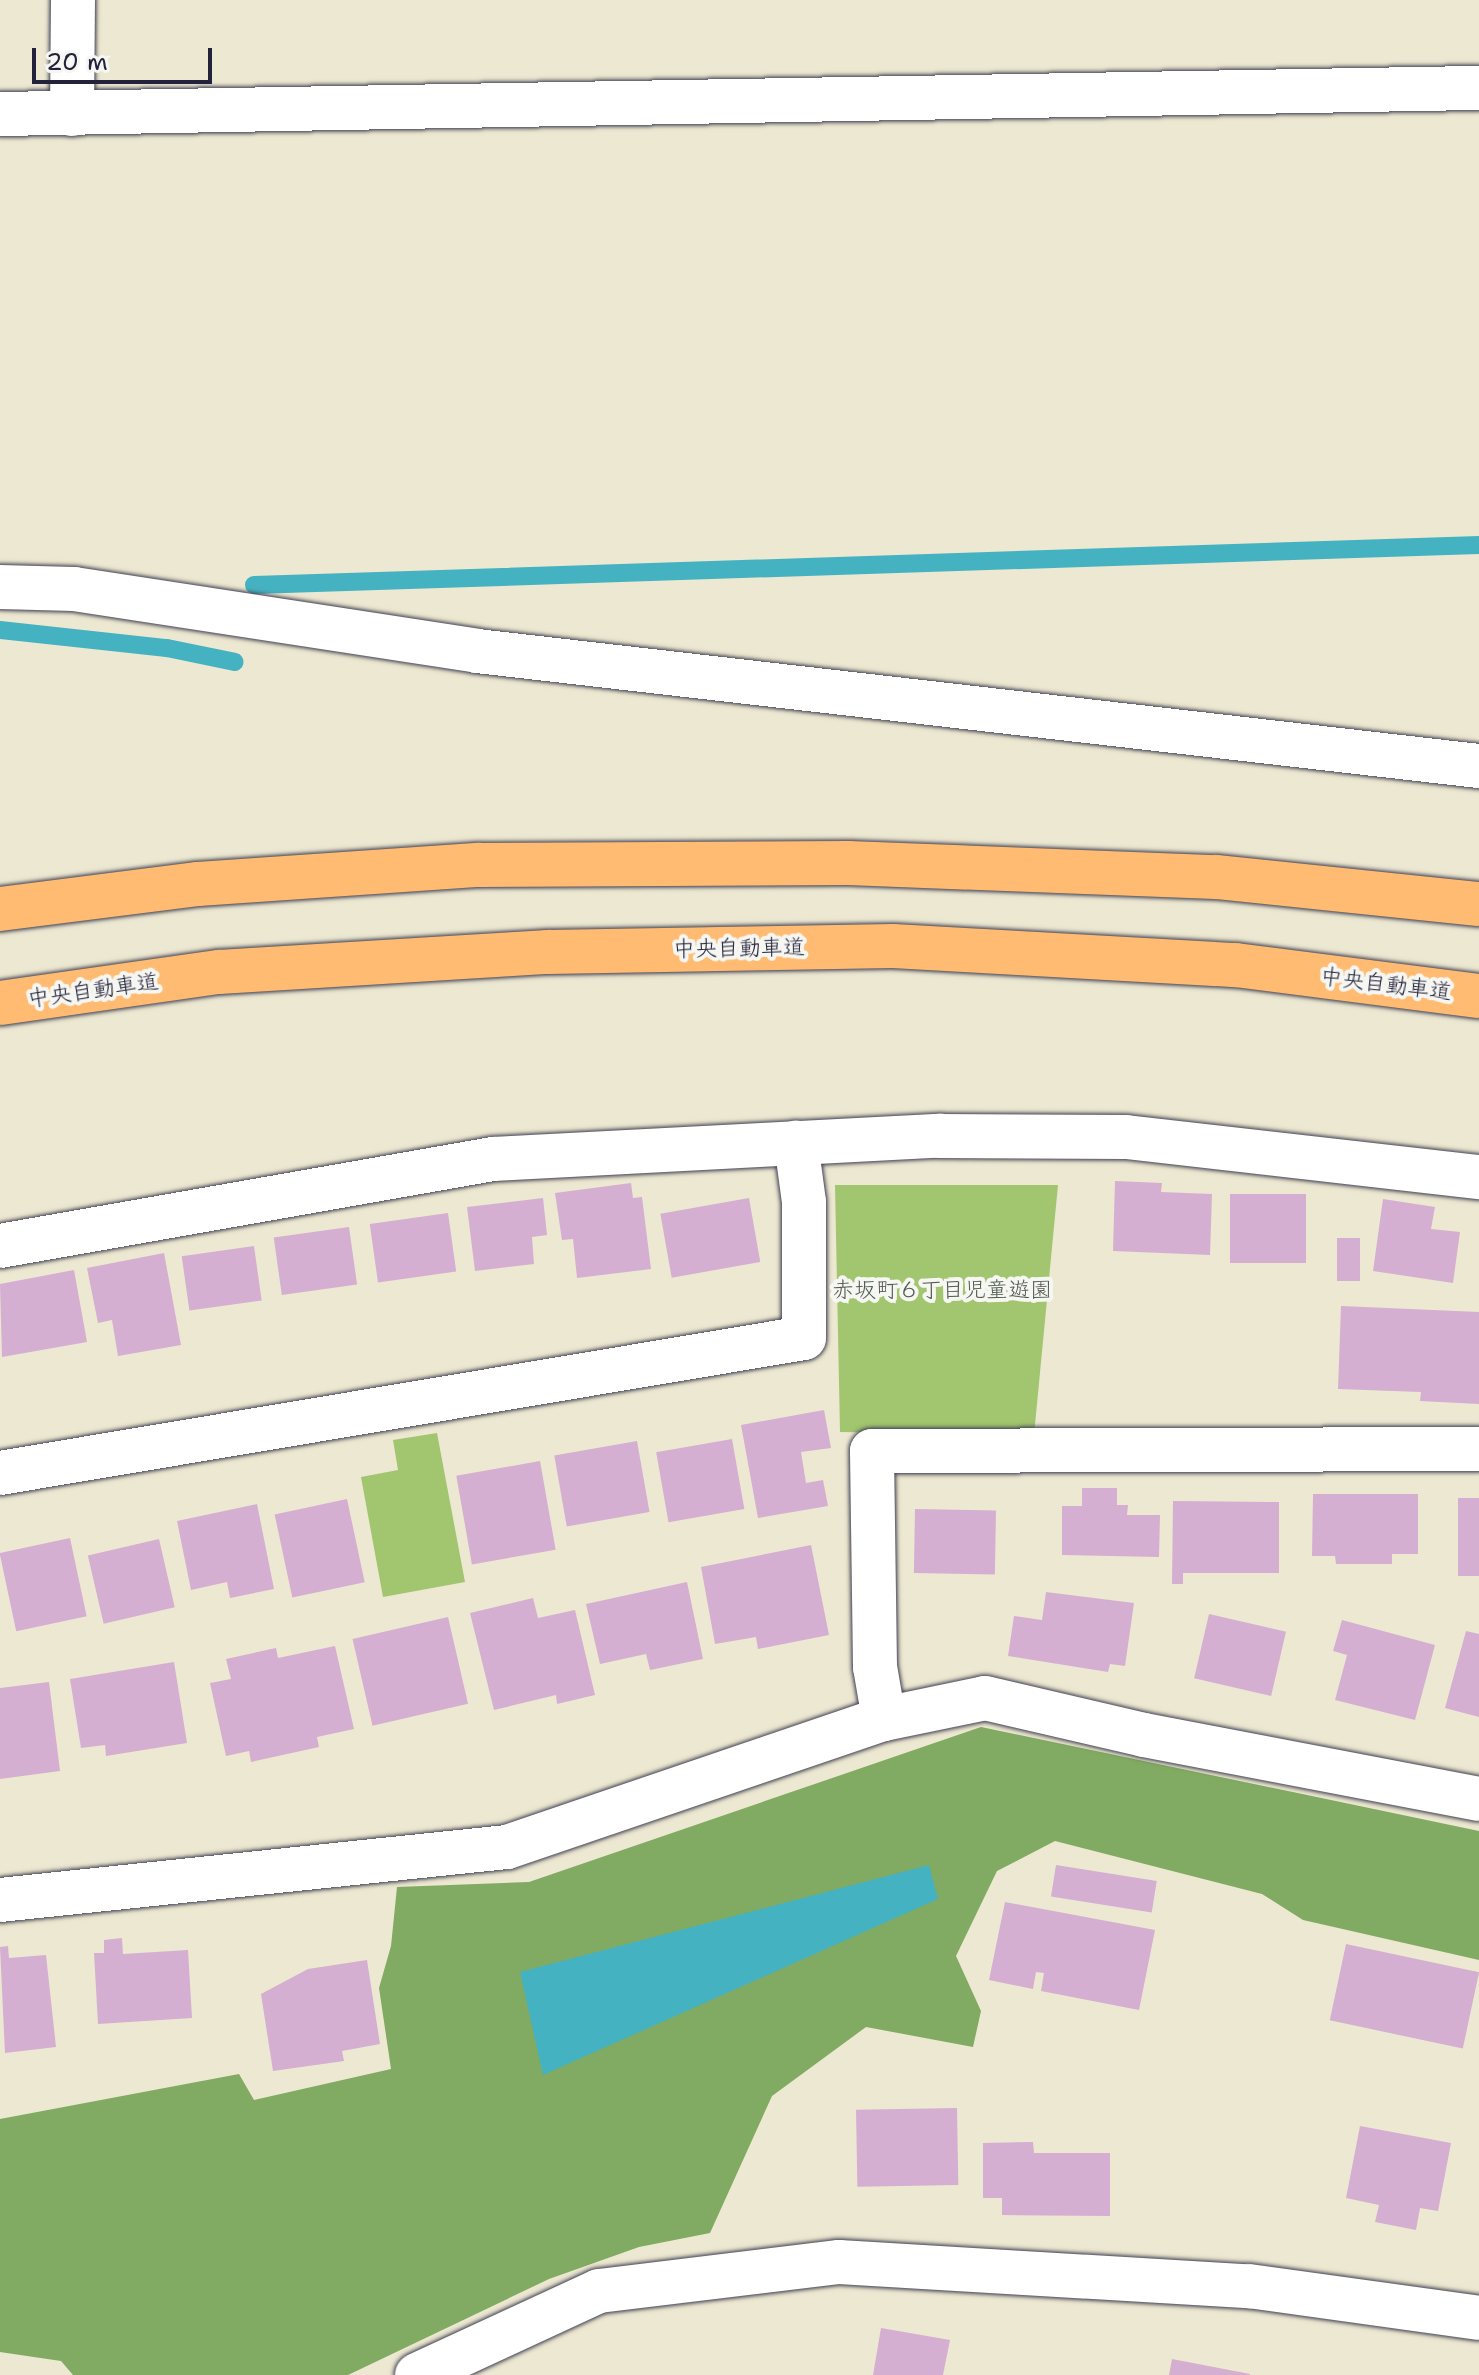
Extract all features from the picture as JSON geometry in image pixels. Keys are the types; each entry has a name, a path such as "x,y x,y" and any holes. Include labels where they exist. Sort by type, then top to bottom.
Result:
{"highway":[{"path":"0,909 198,884 479,865 833,863 1216,877 1479,904"},
{"name":"中央自動車道","path":"0,1003 219,972 548,952 893,946 1236,965 1479,996"}],"street":[{"path":"72,114 73,0"},
{"path":"0,114 1479,88"},
{"path":"0,587 74,589 477,651 1479,766"},
{"path":"0,1246 493,1159 939,1136 1126,1137 1479,1177"},
{"path":"0,1473 804,1338 804,1202 796,1143"},
{"path":"884,1719 875,1667 872,1451 1479,1449"},
{"path":"0,1900 507,1847 884,1719 985,1698 1144,1735 1479,1799"},
{"path":"417,2375 599,2291 839,2262 1249,2286 1479,2318"}],"green space":[{"name":"赤坂町６丁目児童遊園","path":"835,1185 1058,1185 1034,1435 840,1432"},
{"path":"437,1433 465,1582 383,1597 361,1477 398,1470 393,1440"},
{"path":"981,1727 1479,1831 1479,1960 1303,1920 1262,1894 1055,1841 997,1871 956,1956 981,2011 973,2047 866,2027 772,2096 710,2233 639,2247 549,2279 348,2375 73,2375 61,2361 0,2352 0,2119 239,2074 254,2100 391,2069 379,1988 391,1946 397,1887 529,1882"}],"water":[{"path":"929,1865 938,1899 543,2075 520,1972"}],"building":[{"path":"1115,1181 1162,1183 1161,1192 1212,1194 1210,1255 1113,1251"},
{"path":"631,1183 633,1198 642,1197 651,1269 577,1278 573,1239 562,1240 555,1193"},
{"path":"1230,1194 1306,1194 1306,1263 1230,1263"},
{"path":"543,1198 547,1235 532,1237 534,1264 475,1271 467,1207"},
{"path":"749,1198 760,1262 672,1278 660,1214"},
{"path":"1383,1199 1435,1207 1431,1229 1460,1232 1453,1283 1373,1271"},
{"path":"448,1213 456,1271 378,1282 370,1224"},
{"path":"349,1227 357,1284 282,1295 274,1238"},
{"path":"1337,1238 1360,1238 1360,1281 1337,1281"},
{"path":"254,1246 262,1300 189,1311 182,1256"},
{"path":"164,1253 181,1345 118,1356 112,1320 98,1323 87,1268"},
{"path":"74,1270 87,1342 2,1357 0,1284"},
{"path":"1341,1306 1479,1312 1479,1404 1420,1401 1421,1392 1338,1389"},
{"path":"824,1410 831,1448 801,1452 806,1483 823,1480 828,1506 758,1518 741,1425"},
{"path":"732,1439 744,1509 668,1522 656,1452"},
{"path":"637,1441 650,1512 567,1526 554,1456"},
{"path":"540,1461 556,1550 472,1564 456,1476"},
{"path":"1082,1488 1117,1488 1117,1505 1128,1505 1127,1515 1160,1515 1159,1557 1062,1555 1062,1506 1082,1506"},
{"path":"1313,1494 1418,1494 1418,1554 1392,1554 1392,1564 1336,1564 1335,1556 1312,1556"},
{"path":"1458,1498 1479,1498 1479,1576 1458,1576"},
{"path":"347,1499 365,1582 292,1598 275,1514"},
{"path":"1173,1501 1279,1502 1279,1573 1183,1573 1183,1584 1172,1584"},
{"path":"257,1504 274,1589 230,1598 227,1582 191,1590 177,1521"},
{"path":"915,1509 996,1510 995,1574 914,1573"},
{"path":"70,1538 87,1616 16,1631 0,1553"},
{"path":"159,1539 175,1607 104,1624 88,1555"},
{"path":"811,1545 829,1635 758,1649 756,1637 715,1644 701,1567"},
{"path":"687,1582 703,1659 650,1670 646,1654 600,1664 586,1604"},
{"path":"1046,1592 1134,1603 1125,1666 1110,1664 1108,1672 1008,1656 1014,1616 1042,1620"},
{"path":"533,1598 538,1618 575,1610 595,1695 557,1704 556,1695 494,1710 470,1613"},
{"path":"1209,1614 1286,1632 1271,1696 1194,1678"},
{"path":"448,1617 468,1704 373,1726 353,1639"},
{"path":"1342,1620 1435,1645 1415,1720 1335,1700 1347,1655 1333,1651"},
{"path":"1466,1631 1479,1634 1479,1717 1445,1708"},
{"path":"335,1646 354,1729 317,1737 319,1747 251,1762 249,1751 226,1756 210,1683 231,1679 226,1659 276,1648 278,1658"},
{"path":"174,1662 187,1743 106,1756 105,1745 81,1748 70,1679"},
{"path":"49,1682 60,1771 0,1779 0,1688"},
{"path":"1056,1865 1157,1881 1152,1913 1051,1897"},
{"path":"1005,1902 1155,1930 1139,2010 1041,1991 1044,1973 1036,1972 1033,1989 989,1980"},
{"path":"122,1938 123,1954 188,1950 192,2018 98,2024 94,1953 104,1953 104,1940"},
{"path":"1346,1944 1479,1972 1463,2049 1330,2020"},
{"path":"8,1946 9,1958 46,1955 56,2047 5,2053 0,1947"},
{"path":"367,1960 380,2044 342,2051 344,2061 273,2071 261,1994 308,1969"},
{"path":"957,2108 958,2185 857,2187 856,2110"},
{"path":"1360,2126 1451,2143 1438,2211 1420,2208 1416,2230 1375,2222 1379,2205 1346,2198"},
{"path":"1033,2142 1034,2153 1110,2153 1110,2216 1002,2215 1002,2198 983,2198 983,2143"},
{"path":"881,2328 950,2340 943,2375 873,2375"},
{"path":"1172,2359 1250,2374 1250,2375 1169,2375"}],"waterway":[{"path":"254,585 1479,545"},
{"path":"0,630 167,648 235,662"}]}
